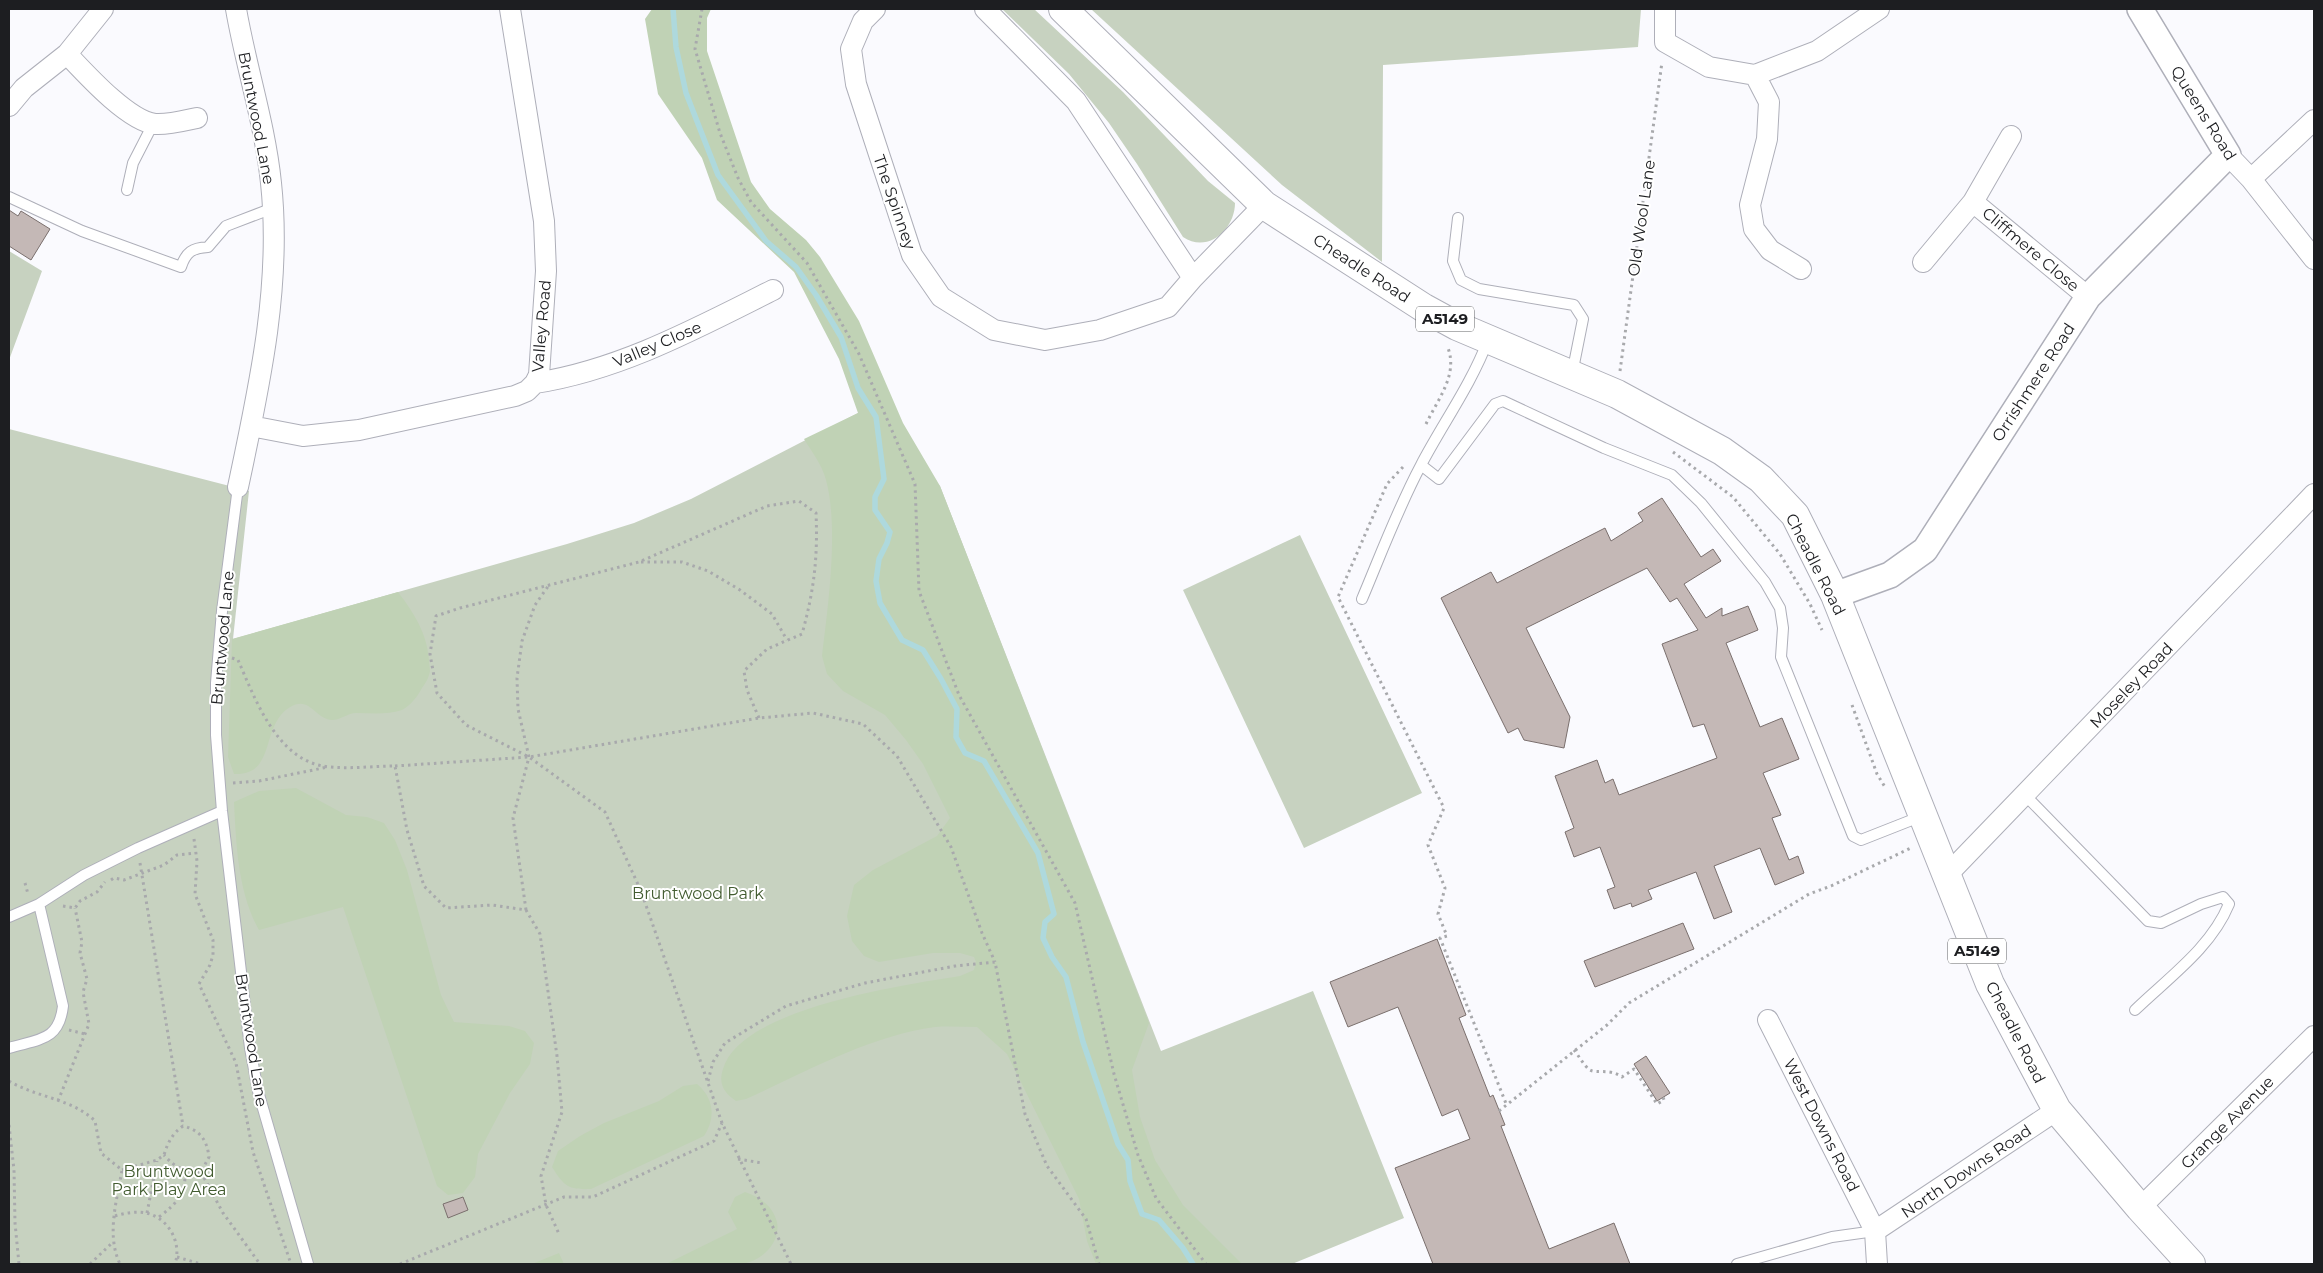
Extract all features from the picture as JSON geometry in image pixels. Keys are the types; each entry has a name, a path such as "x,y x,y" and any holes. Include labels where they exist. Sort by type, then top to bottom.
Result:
{"main road":[{"name":"Cheadle Road","path":"1063,9 1264,205 1424,308 1457,326 1484,350 1572,375 1617,394 1722,451 1761,479 1795,515 1835,596 1920,826 1947,875 1990,984 2057,1110 2140,1208 2191,1264"}],"street":[{"path":"9,106 24,88 67,54 102,9"},
{"name":"Bruntwood Lane","path":"236,9 268,164 273,208 272,289 251,426 238,487"},
{"name":"Valley Road","path":"251,426 286,434 323,436 515,396 527,391 535,383 539,375 546,248 544,221 510,9"},
{"name":"The Spinney","path":"875,9 863,21 851,50 856,84 912,255 941,297 994,330 1045,340 1100,330 1168,307 1193,278 1264,205"},
{"path":"986,9 1076,101 1193,278"},
{"path":"1665,9 1664,42 1709,67 1755,75 1817,51 1879,9"},
{"name":"Queens Road","path":"2140,9 2228,155 2250,179 2314,259"},
{"path":"67,54 107,94 140,118 153,124 197,118"},
{"path":"1755,75 1769,102 1767,139 1750,205 1754,229 1770,250 1801,269"},
{"path":"2250,179 2314,120"},
{"name":"Cliffmere Close","path":"1924,262 1974,202 2012,136"},
{"name":"Orrishmere Road","path":"1835,596 1890,575 1925,550 2088,297 2228,155"},
{"name":"Cliffmere Close","path":"1974,202 2088,297"},
{"name":"Valley Close","path":"535,383 571,378 608,365 705,324 773,290"},
{"name":"Moseley Road","path":"1947,875 2314,494"},
{"name":"West Downs Road","path":"1768,1020 1875,1231"},
{"name":"Grange Avenue","path":"2140,1208 2314,1036"},
{"name":"North Downs Road","path":"1875,1231 2057,1110"},
{"path":"1875,1231 1877,1264"}],"lane":[{"path":"127,190 133,163 153,124"},
{"path":"9,197 82,231 181,267 185,255 195,248 208,246 226,226 273,208"},
{"path":"1458,218 1453,261 1461,280 1479,289 1574,305 1582,319 1572,375"},
{"path":"1362,599 1402,504 1421,465 1484,350"},
{"path":"1421,465 1439,478 1495,404 1502,401 1604,448 1672,475 1734,542 1765,582 1780,608 1783,628 1781,657 1853,836 1861,840 1920,826"},
{"name":"Bruntwood Lane","path":"238,487 217,654 215,704 222,811 250,1048 258,1091 308,1264"},
{"path":"2025,795 2148,921 2161,923 2201,904 2223,897 2229,904 2222,920 2207,941 2134,1010"},
{"path":"9,917 50,900 84,876 138,848 222,811"},
{"path":"9,1048 52,1034 58,1028 62,1017 63,1006 39,904"},
{"path":"1737,1264 1832,1238 1875,1231"}],"path":[{"path":"702,9 695,48 720,133 738,178 751,202 808,263 859,354 908,467 915,484 919,591 959,695 1075,903 1114,1074 1138,1155 1156,1198 1206,1264"},
{"name":"Old Wool Lane","path":"1617,394 1664,42"},
{"path":"1423,430 1451,372 1452,360 1447,347 1484,350"},
{"path":"1664,447 1733,497 1780,554 1810,604 1825,637"},
{"path":"1408,462 1387,484 1338,597 1444,808 1428,845 1446,888 1438,914 1447,936 1440,938 1507,1106"},
{"path":"759,718 747,690 744,671 767,649 802,634 813,594 817,544 816,513 799,501 767,506 639,562 549,584 436,616 430,654 437,693 466,725 529,757 605,812 641,891 722,1123 791,1264"},
{"path":"639,562 682,562 708,572 740,590 772,614 787,640"},
{"path":"549,584 535,606 522,641 517,678 518,709 529,757 513,818 526,910 540,934 557,1056 562,1112 541,1176 546,1205 559,1234"},
{"path":"217,654 238,660 266,722 300,759 328,767"},
{"path":"1499,1111 1607,1025 1629,1003 1809,894 1831,886 1920,826 1877,774 1850,700"},
{"path":"220,784 259,781 328,767 395,766 529,757 759,718 813,713 863,724 897,756 951,847 982,933 995,962 1025,1114 1047,1166 1086,1219 1098,1264"},
{"path":"395,766 407,830 424,886 446,908 492,905 526,910"},
{"path":"194,824 197,862 195,894 213,940 213,955 210,965 199,984 236,1063 253,1152 291,1264"},
{"path":"138,848 184,1126"},
{"path":"50,900 75,908 80,901 97,892 102,884 114,878 124,880 164,865 177,855 195,853"},
{"path":"708,1083 713,1062 726,1043 786,1006 865,983 955,966 995,962"},
{"path":"1574,1050 1589,1069 1593,1071 1609,1070 1622,1077 1634,1069 1657,1104 1664,1100 1663,1097"},
{"path":"9,1081 22,1089 73,1107 90,1116 98,1129 101,1153 122,1170"},
{"path":"400,1264 564,1197 593,1197 714,1141 722,1123"},
{"path":"9,1125 14,1170 18,1263 14,1264"},
{"path":"122,1170 157,1160 164,1155 167,1144 174,1133 184,1126"},
{"path":"184,1126 200,1134 206,1142 209,1157 201,1172"},
{"path":"164,1155 170,1163 185,1172 201,1172"},
{"path":"738,1159 762,1163"},
{"path":"146,1213 157,1160"},
{"path":"120,1264 113,1242 115,1203 122,1170"},
{"path":"159,1217 177,1203 182,1194 185,1172"},
{"path":"201,1172 223,1214 260,1264"},
{"path":"115,1216 138,1212 159,1217 172,1233 176,1244 177,1257 175,1264"},
{"path":"90,1264 113,1242"},
{"path":"177,1257 201,1264"}],"green space":[{"path":"652,9 711,9 707,18 707,51 751,182 770,209 806,240 820,257 859,321 903,423 940,486 1149,1023 1132,1070 1140,1117 1155,1160 1183,1205 1242,1264 1096,1264 1087,1241 1079,1199 1007,1054 977,1027 935,1027 886,1038 838,1056 746,1099 736,1101 723,1088 721,1079 723,1069 736,1048 760,1030 791,1015 827,1003 865,993 960,976 974,970 976,962 974,957 960,953 933,953 879,962 864,956 852,941 847,916 854,885 873,870 937,836 950,818 923,764 885,715 843,691 827,674 822,656 831,567 832,521 830,499 822,469 804,439 858,413 839,359 794,272 717,200 702,158 658,94 645,19"},
{"path":"1002,9 1034,9 1123,92 1208,181 1235,203 1234,213 1225,230 1210,241 1202,243 1183,237 1109,123 1069,74"},
{"path":"1091,9 1641,9 1638,47 1383,65 1382,262 1282,185"},
{"path":"9,251 42,271 9,360"},
{"name":"Bruntwood Park","path":"858,413 940,486 1161,1051 1313,991 1404,1218 1292,1264 9,1264 9,429 249,491 233,639 567,544 634,523 691,499"},
{"path":"1300,535 1422,793 1304,848 1183,590"},
{"path":"398,592 419,624 428,650 430,673 414,700 402,710 396,712 353,713 334,720 321,716 303,704 292,706 282,714 275,724 263,758 257,767 248,772 234,774 228,757 232,639"},
{"path":"296,788 346,815 367,817 384,823 395,840 407,870 441,995 454,1022 509,1026 525,1031 534,1043 530,1064 510,1093 478,1154 475,1177 463,1193 448,1195 437,1186 343,907 259,930 252,916 239,868 234,802 259,791"},
{"path":"697,1084 710,1102 712,1115 704,1136 591,1189 577,1189 567,1186 552,1167 558,1151 580,1136 604,1123 659,1101 683,1086"},
{"path":"745,1192 765,1203 772,1211 777,1222 776,1237 763,1255 749,1262 733,1265 666,1264 737,1229 728,1212 735,1197"},
{"path":"559,1253 564,1264 532,1264"}],"building":[{"path":"9,210 18,216 21,211 50,229 31,260 9,246"},
{"path":"1662,498 1701,557 1713,549 1721,561 1684,584 1706,618 1722,608 1722,616 1748,606 1758,630 1726,643 1760,727 1782,718 1799,759 1763,773 1781,815 1772,818 1789,860 1798,856 1804,873 1775,885 1760,848 1714,866 1732,912 1714,919 1696,872 1648,890 1652,899 1632,907 1631,903 1614,909 1607,890 1615,887 1600,847 1574,857 1565,832 1574,828 1555,776 1597,760 1605,783 1613,779 1619,795 1717,758 1704,724 1693,727 1662,644 1698,630 1677,598 1670,602 1647,568 1526,628 1570,717 1564,748 1524,740 1518,728 1508,733 1441,598 1491,572 1497,583 1605,528 1611,541 1643,521 1638,513"},
{"path":"1683,923 1694,949 1595,987 1584,961"},
{"path":"1437,939 1466,1015 1459,1018 1490,1097 1493,1095 1505,1125 1501,1126 1549,1249 1614,1223 1630,1264 1433,1264 1395,1168 1470,1139 1458,1109 1442,1116 1398,1007 1348,1027 1330,982"},
{"path":"1646,1056 1670,1093 1657,1101 1634,1064"},
{"path":"463,1197 468,1210 448,1218 443,1204"}],"waterway":[{"path":"673,9 676,47 686,93 718,175 766,241 796,267 816,295 841,337 858,388 876,417 884,479 875,497 875,510 890,532 879,559 876,581 880,603 902,640 923,650 957,709 956,737 965,753 984,761 1038,853 1054,914 1045,922 1043,938 1052,957 1066,977 1083,1042 1118,1144 1128,1160 1130,1181 1142,1214 1159,1220 1183,1248 1193,1264"}],"park label":[{"name":"Bruntwood Park Play Area","path":"169,1180"}]}
